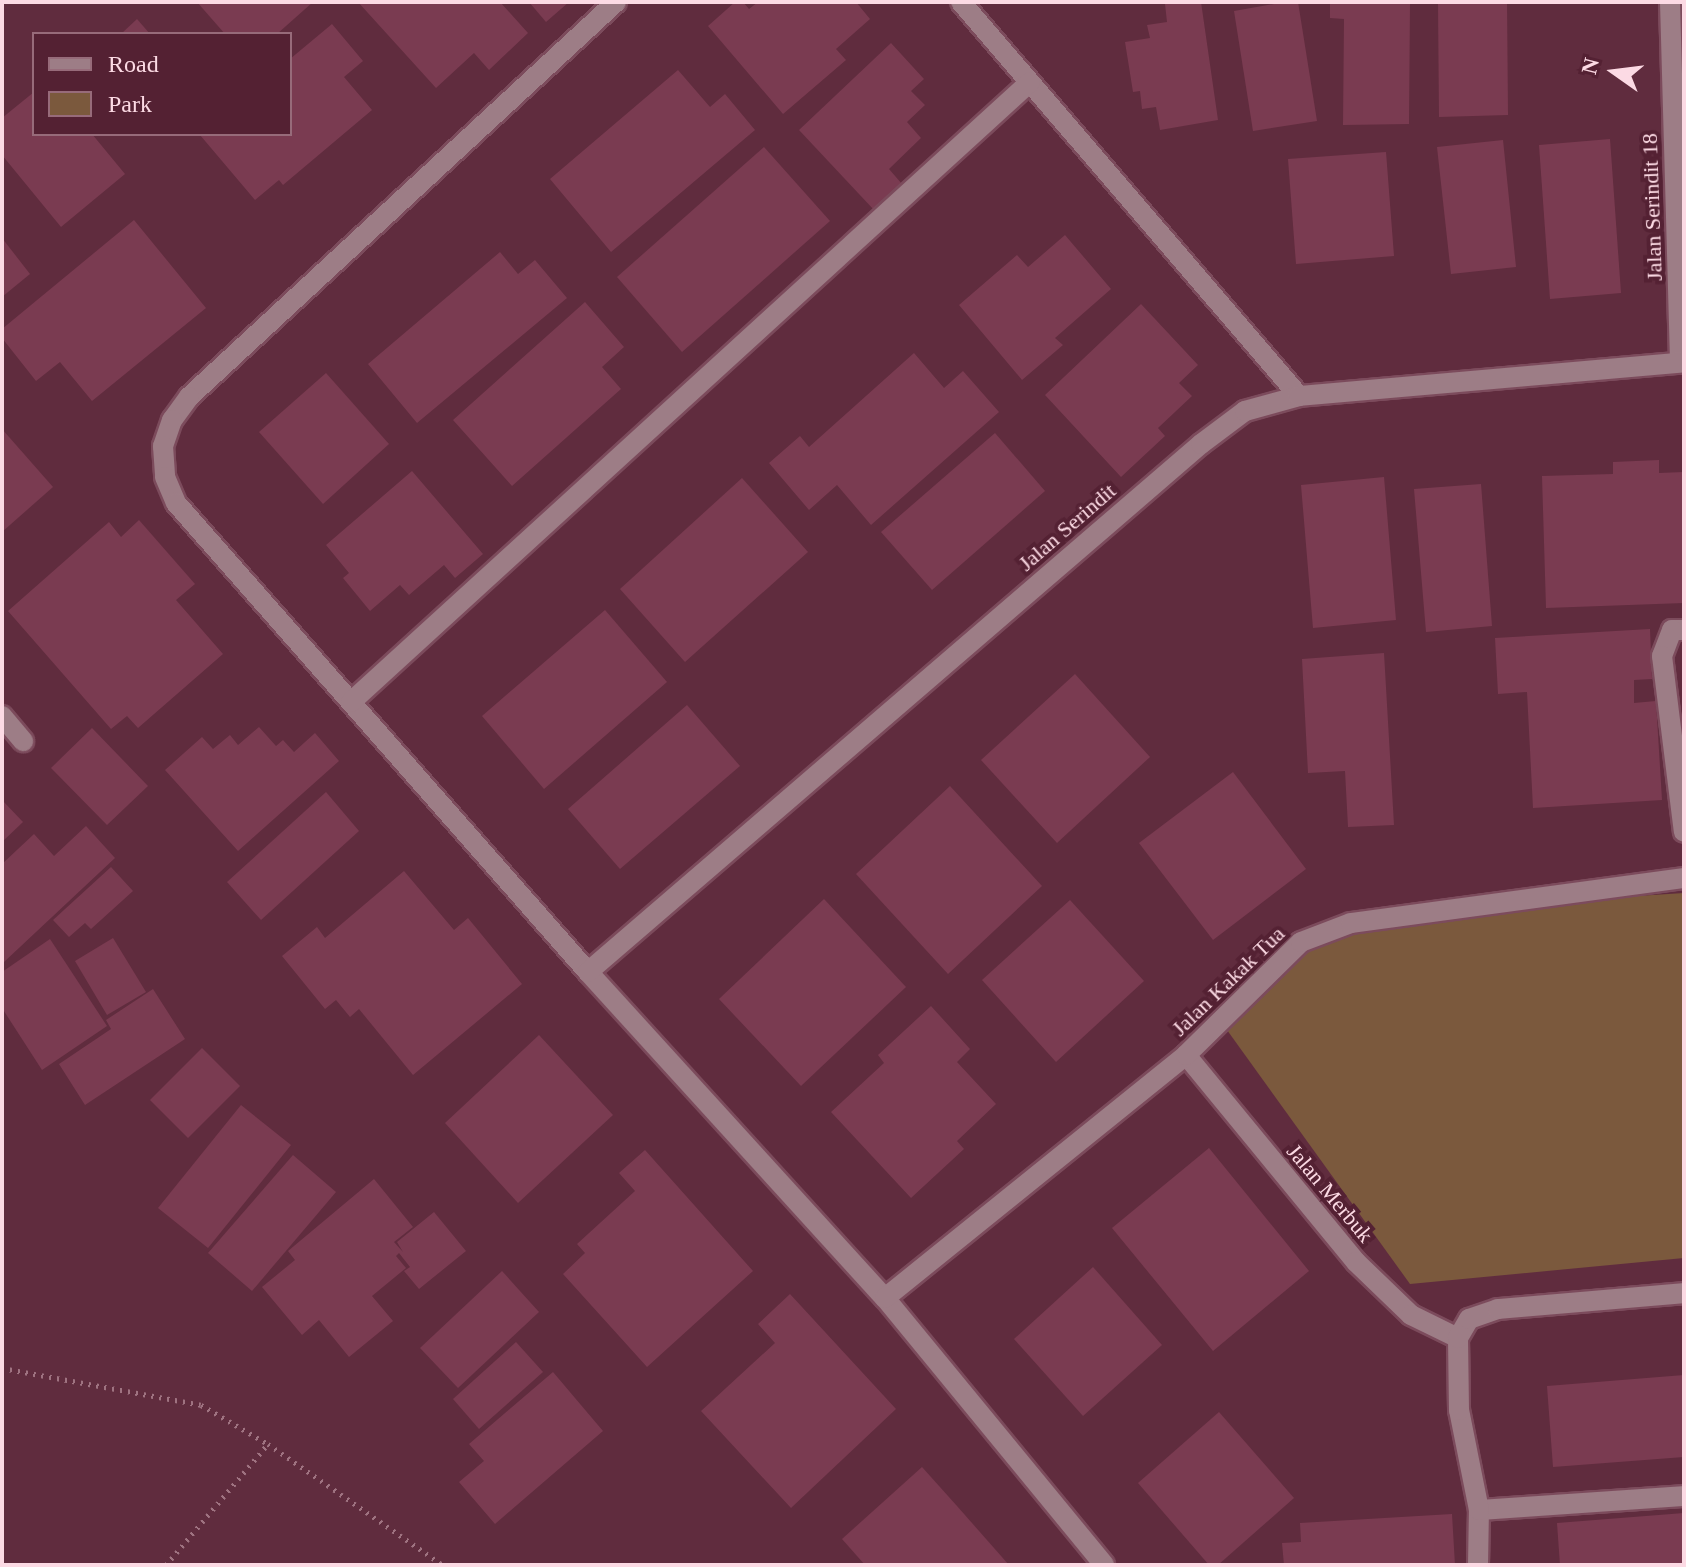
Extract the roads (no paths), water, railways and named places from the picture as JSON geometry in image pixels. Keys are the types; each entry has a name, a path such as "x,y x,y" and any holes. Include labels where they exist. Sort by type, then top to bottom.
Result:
{"street":[{"path":"616,2 189,397 172,420 163,446 165,477 176,503 588,972 885,1298 1104,1565"},
{"path":"961,2 1299,396"},
{"name":"Jalan Serindit 18","path":"1670,2 1682,362"},
{"path":"351,702 1030,82"},
{"name":"Jalan Serindit","path":"588,972 1201,444 1245,411 1299,396 1682,362"},
{"path":"1684,630 1672,630 1662,656 1684,832"},
{"path":"2,716 23,741"},
{"name":"Jalan Kakak Tua","path":"885,1298 1186,1055 1301,942 1351,923 1684,878"},
{"name":"Jalan Merbuk","path":"1186,1055 1356,1262 1411,1315 1458,1338"},
{"path":"1478,1565 1479,1510 1459,1410 1458,1338 1469,1319 1498,1309 1684,1293"},
{"path":"1479,1510 1684,1496"}]}
